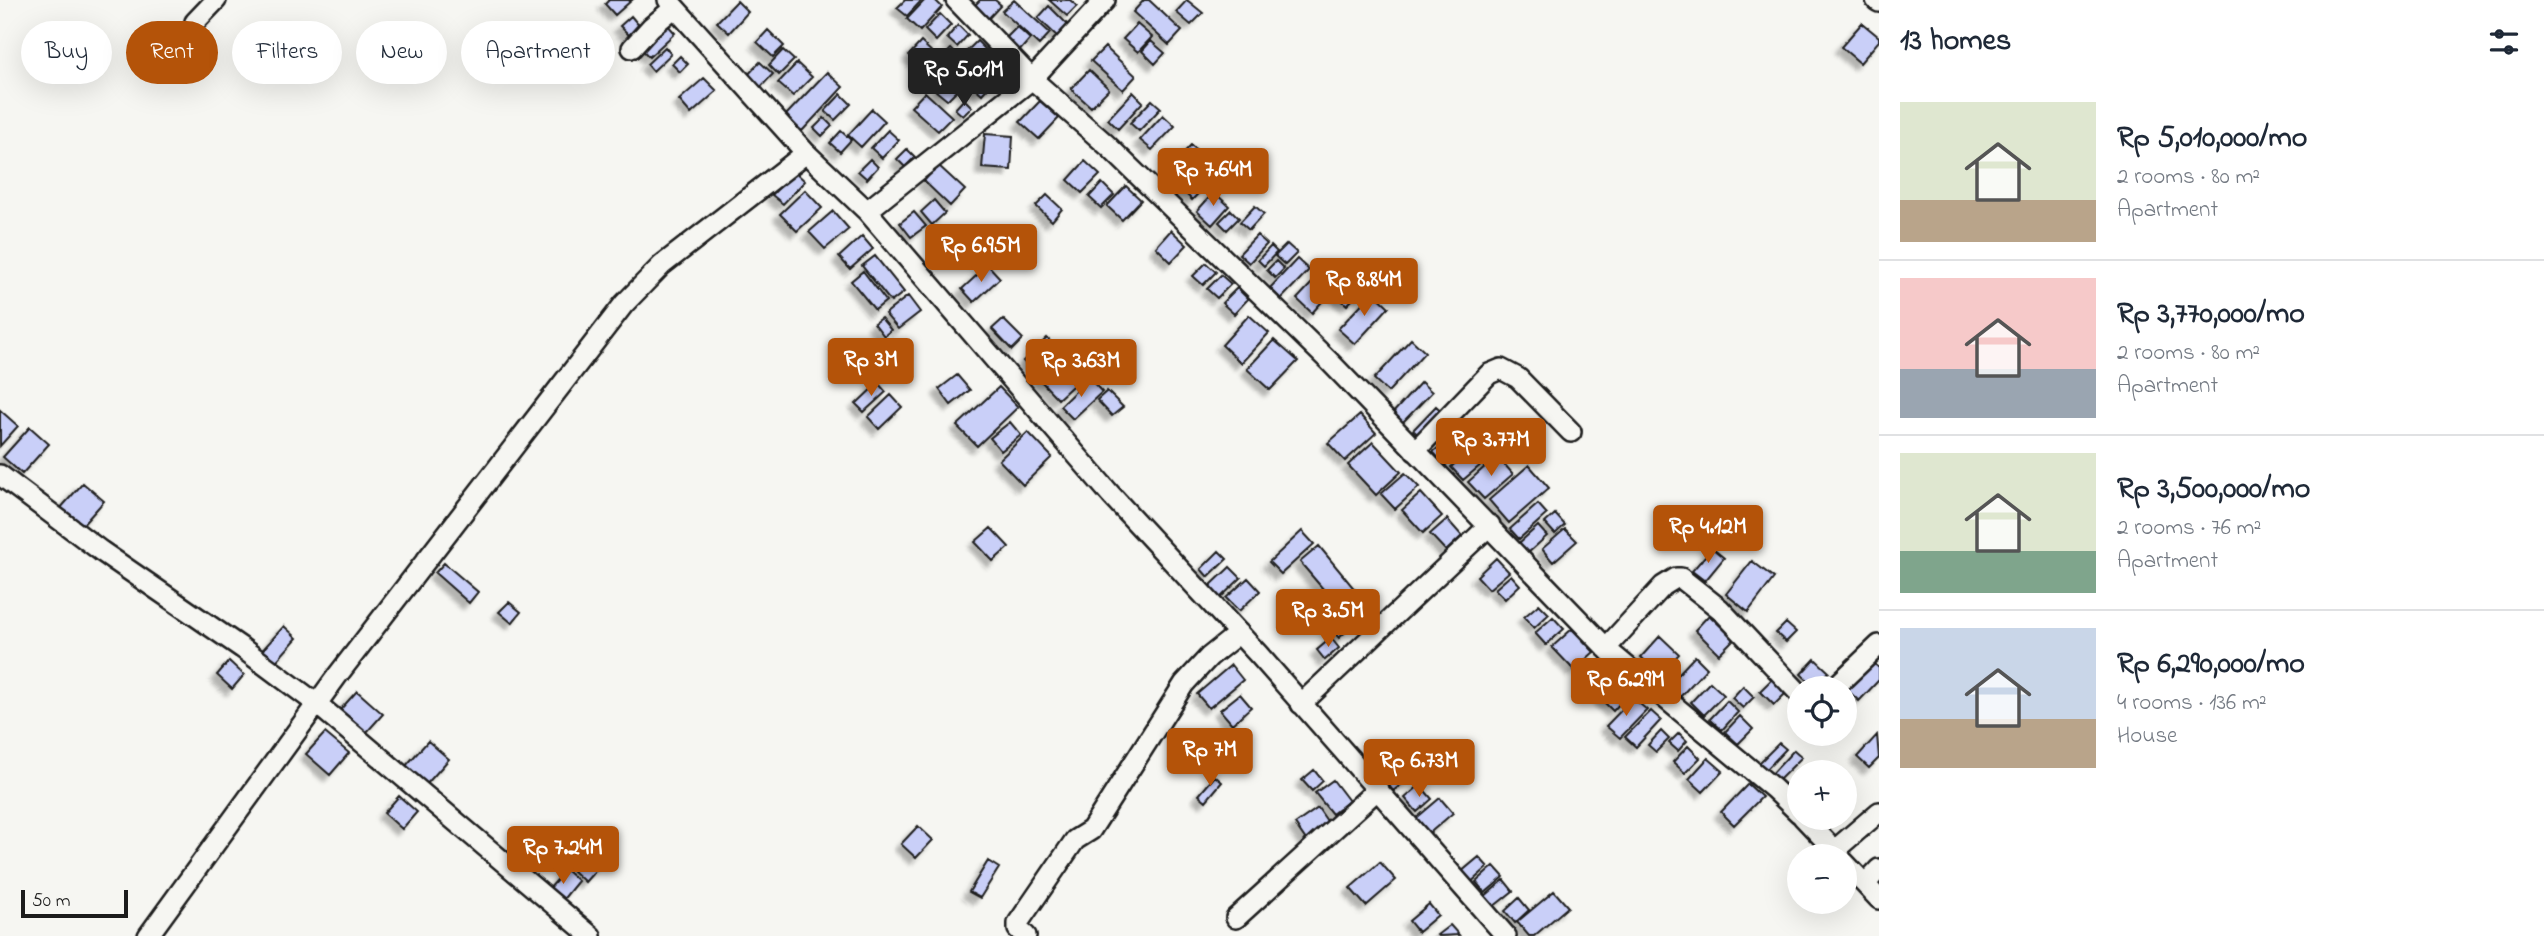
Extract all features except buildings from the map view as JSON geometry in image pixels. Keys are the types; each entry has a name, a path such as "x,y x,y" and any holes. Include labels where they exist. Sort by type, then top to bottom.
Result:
{"street":[{"path":"196,21 216,0"},
{"path":"867,211 1032,79 1105,0"},
{"path":"962,2 1032,79 1108,146 1329,361 1606,648 1787,802"},
{"path":"632,48 671,4 806,153 867,211 1111,495 1239,633 1506,936"},
{"path":"148,936 317,704 486,480 637,289 662,265 806,153"},
{"path":"1415,451 1489,374 1501,369 1518,378 1571,432"},
{"path":"0,475 101,551 242,648 317,704 591,936"},
{"path":"1301,704 1490,525"},
{"path":"1606,648 1663,586 1681,578 1720,609 1787,680"},
{"path":"1026,936 1017,929 1018,923 1075,840 1091,830 1166,709 1209,657 1239,633"},
{"path":"1847,676 1879,645"},
{"path":"1236,918 1378,789"},
{"path":"1851,844 1879,812"},
{"path":"1815,830 1829,844"},
{"path":"1865,884 1879,869"},
{"path":"1857,875 1879,899"}]}
